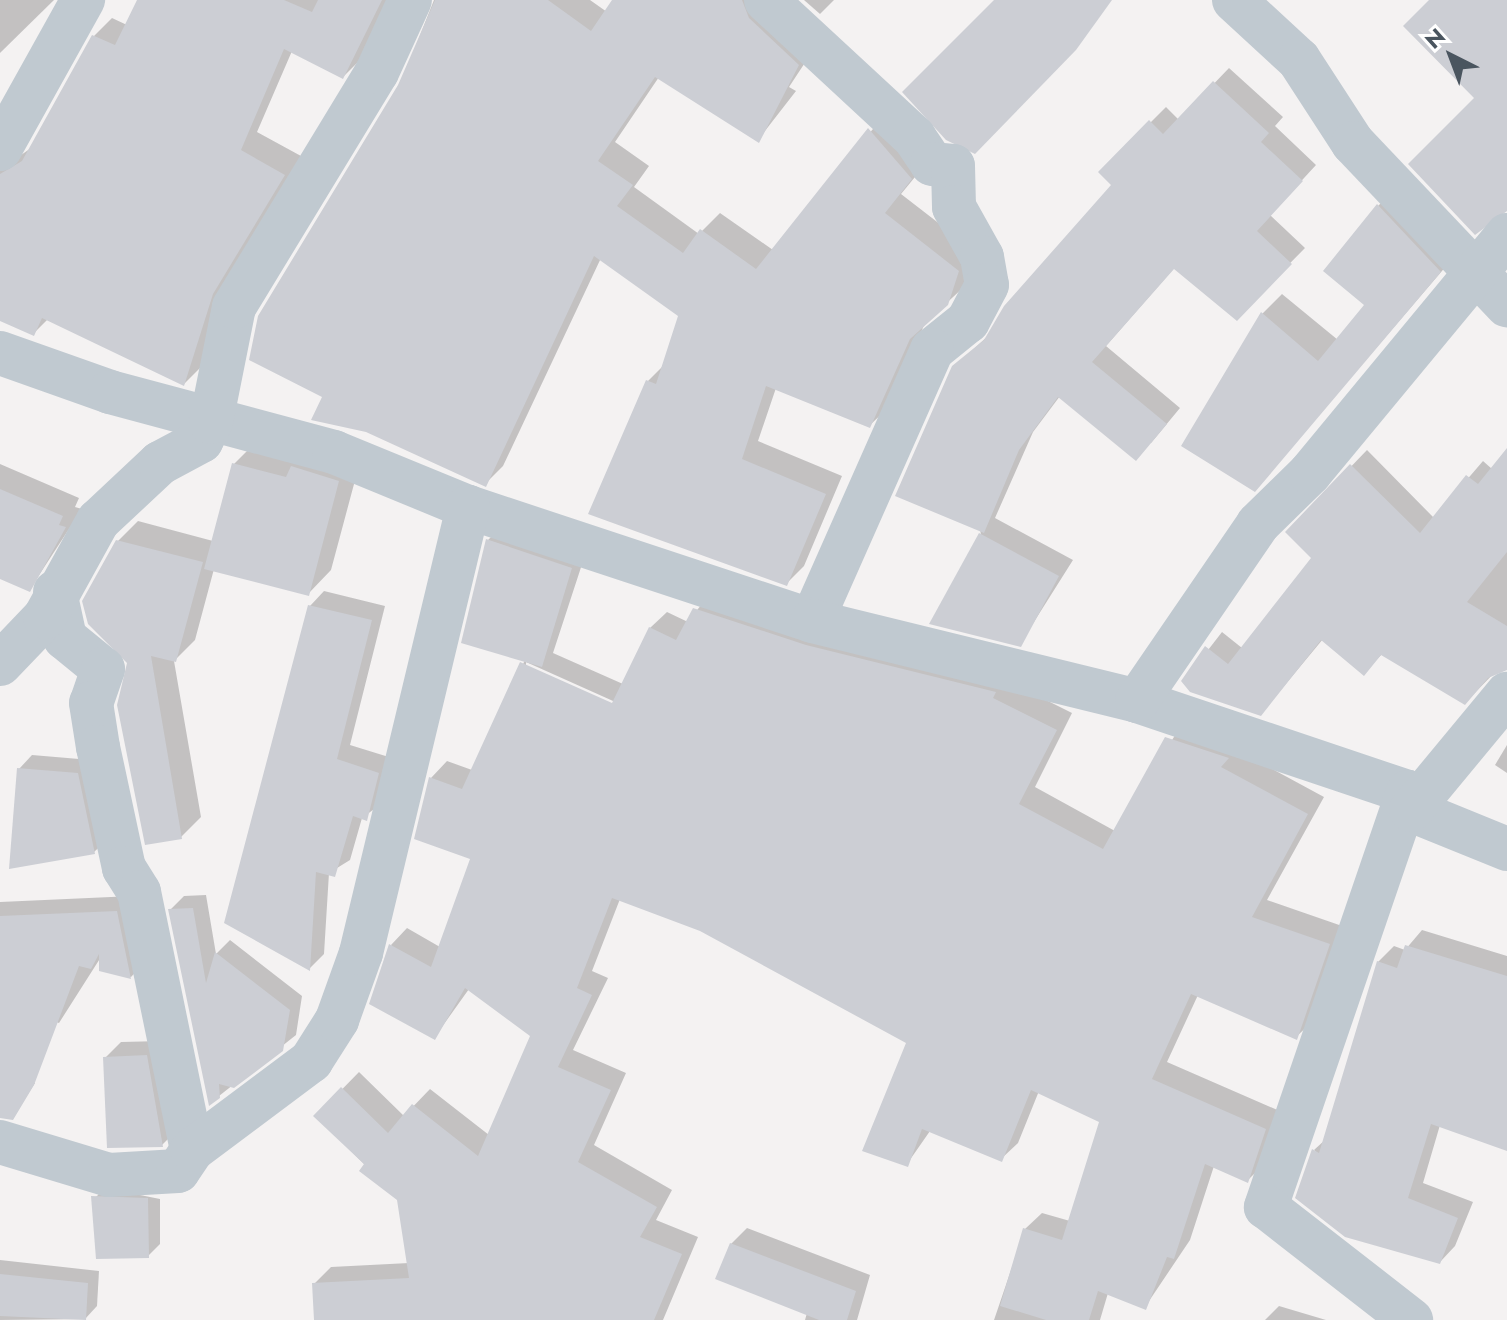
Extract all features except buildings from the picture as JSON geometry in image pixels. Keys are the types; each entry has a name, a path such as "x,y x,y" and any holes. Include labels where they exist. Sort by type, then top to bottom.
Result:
{"street":[{"path":"0,149 83,0"},
{"path":"0,664 45,617 55,592 98,521 160,463 201,441 211,422 234,307 377,72 410,0"},
{"path":"766,0 914,137 932,164 953,166 954,207 982,257 987,285 968,321 932,350 812,621"},
{"path":"1234,0 1299,60 1353,143 1507,305"},
{"path":"1137,701 1250,534 1507,235"},
{"path":"0,353 211,422 334,452 468,507 812,621 1137,701 1409,801 1507,849"},
{"path":"0,1142 109,1175 178,1171 192,1150 311,1061 337,1020 361,953 468,507"},
{"path":"55,592 65,638 103,669 91,703 98,747 124,868 139,892 192,1150"},
{"path":"1411,1320 1266,1207 1409,801 1507,694"}]}
